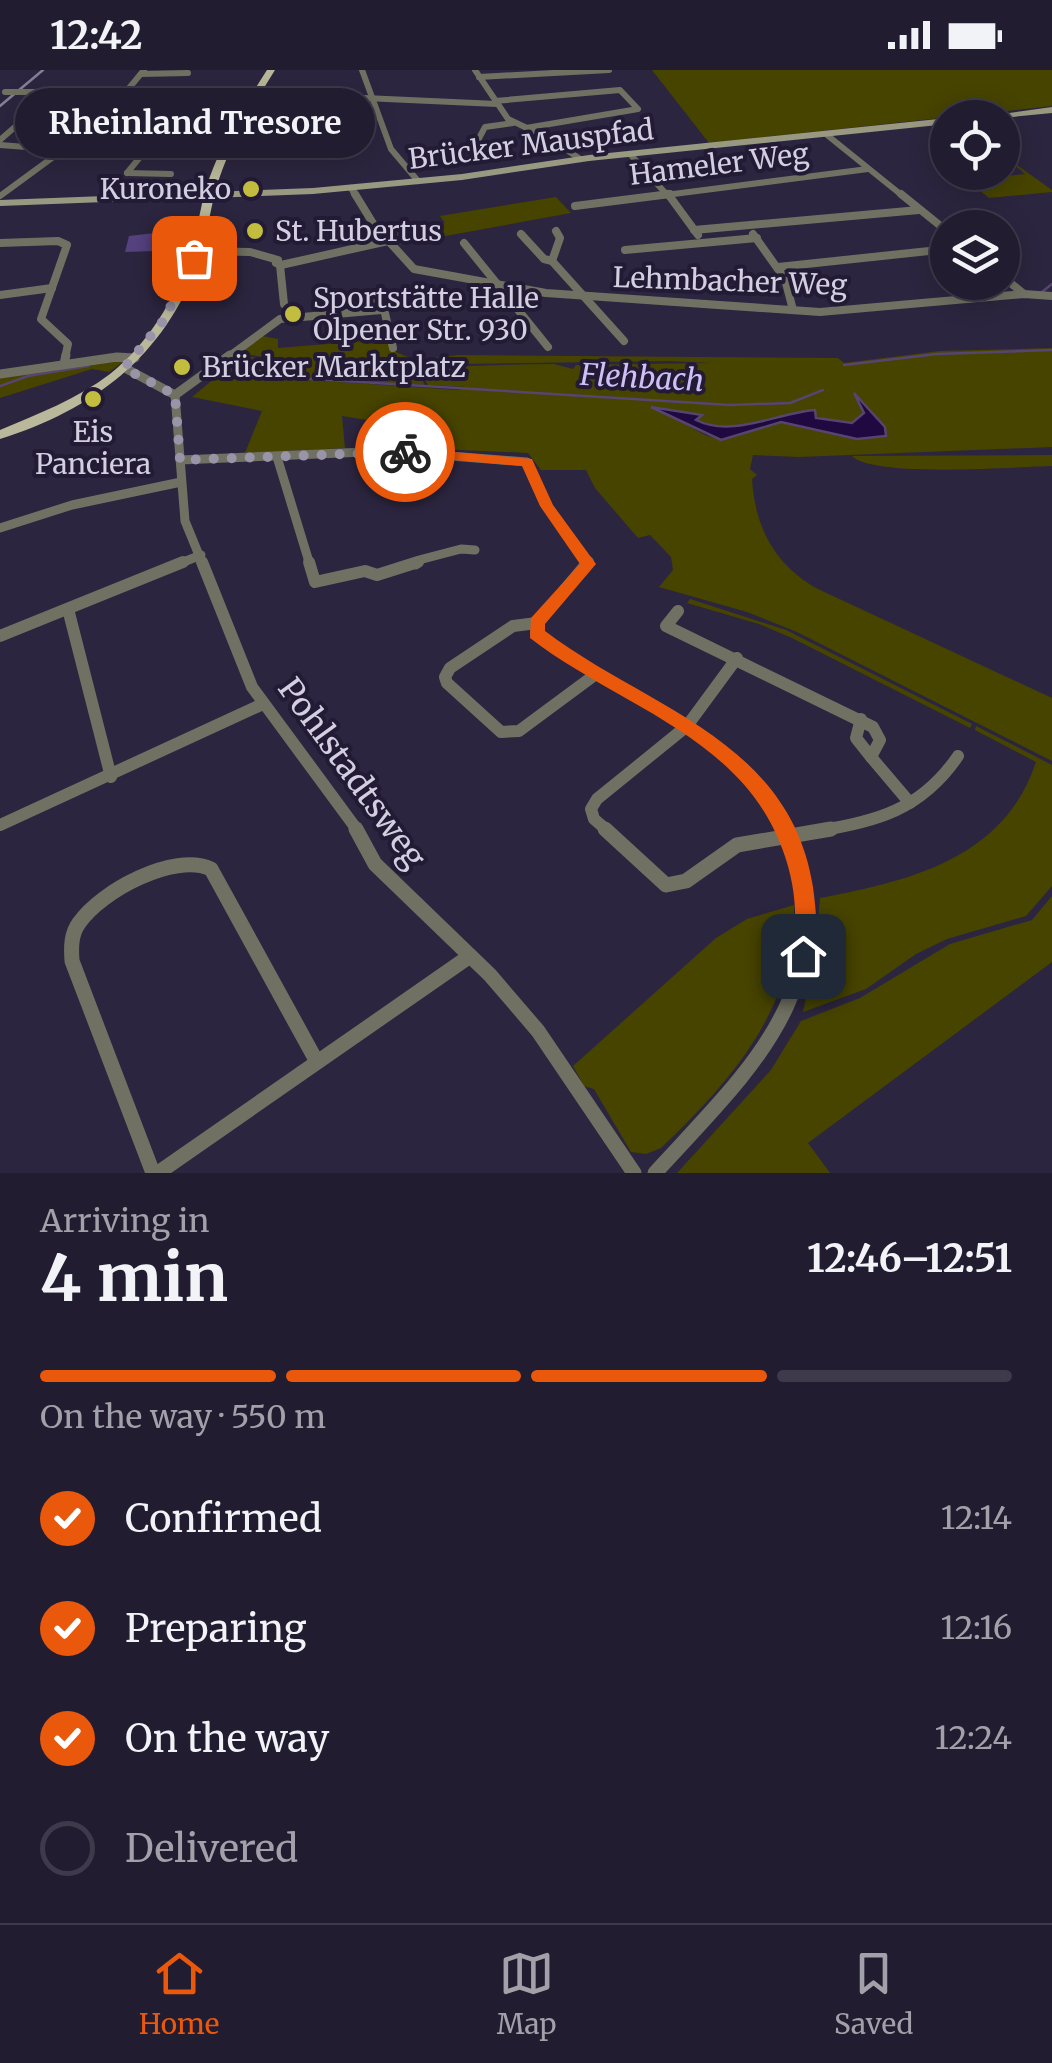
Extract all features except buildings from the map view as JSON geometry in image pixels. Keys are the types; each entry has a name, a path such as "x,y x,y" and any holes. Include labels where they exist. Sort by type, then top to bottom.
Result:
{"main road":[{"path":"0,435 76,401 130,363 164,320 196,251 208,196 230,138 271,70"},
{"path":"1020,113 1052,110"},
{"name":"Brücker Mauspfad","path":"0,200 208,196 351,188 580,159 930,123"}],"street":[{"path":"362,70 391,148 418,181"},
{"path":"474,70 513,123 580,159"},
{"path":"0,200 101,122 142,72 188,73"},
{"path":"479,77 610,72"},
{"path":"2,92 256,94 496,103 621,90 638,110 526,128"},
{"path":"0,142 55,92"},
{"path":"282,114 320,110 329,146"},
{"path":"171,174 126,172 177,112"},
{"path":"295,136 298,114"},
{"path":"476,144 485,127 513,123"},
{"path":"230,138 326,135"},
{"path":"827,135 930,218"},
{"path":"0,142 65,152 140,154"},
{"path":"630,154 666,192 703,243"},
{"name":"Hameler Weg","path":"575,206 868,169"},
{"name":"Lehmbacher Weg","path":"351,188 388,241 414,269 500,286 585,298 719,302 826,312 1046,295"},
{"path":"694,230 919,210"},
{"path":"748,226 790,288 793,310"},
{"path":"552,261 560,238 556,231"},
{"name":"Lehmbacher Weg","path":"522,234 624,340"},
{"path":"620,241 626,252 757,238"},
{"path":"196,251 250,252 282,262 388,241"},
{"path":"0,242 66,243 41,319 68,344 64,364"},
{"path":"480,243 466,244 548,346"},
{"path":"778,266 930,252"},
{"path":"282,262 278,284 283,288 284,304"},
{"path":"0,295 52,288"},
{"path":"1020,291 1024,294"},
{"path":"0,374 64,364 130,363 175,395 274,321 384,309 393,348"},
{"path":"335,338 337,314"},
{"name":"Pohlstadtsweg","path":"175,395 185,521 223,608 225,625 263,704 348,817 375,864 434,926 470,956 538,1030 634,1173"},
{"path":"180,460 388,451 528,462 547,506 589,564 537,622 535,631 596,674 722,749 756,783 787,835 800,870 806,912 803,956 789,1010 744,1074 655,1173"},
{"path":"276,457 315,582 365,571 377,575 420,560 475,550"},
{"path":"0,528 72,505 181,482"},
{"path":"0,636 201,556"},
{"path":"68,610 111,776"},
{"path":"678,611 666,626 861,719 878,732 880,740 872,748 871,757"},
{"path":"537,622 514,626 450,668 447,683 501,732 510,734 596,674"},
{"path":"737,658 687,726 597,798 591,810 594,820 666,884 686,882 722,850 873,819 910,803 933,787 958,756"},
{"path":"0,825 263,704"},
{"path":"861,719 856,738 910,803"},
{"path":"317,1062 211,868 197,862 177,863 102,901 73,934 72,961 156,1173 317,1062 470,956"}],"shaded area":[{"path":"652,70 1052,70 1052,106 1020,109 1020,100 930,100 930,119 709,143"},
{"path":"1020,167 1052,192 989,198 979,190 1020,190 1020,175 1025,174"},
{"path":"556,197 571,213 396,245 384,230 445,223 440,216"},
{"path":"262,336 278,339 278,348 390,339 392,350 414,360 459,355 838,358 844,363 940,351 1052,348 1052,447 799,457 753,455 750,469 757,475 752,479 754,497 763,529 779,557 803,579 1052,698 1052,761 797,632 747,612 659,587 673,570 671,557 650,535 638,538 595,488 586,470 541,470 528,453 369,446 373,421 342,416 345,448 245,453 262,411 192,397 215,378 214,374 459,390 465,387 428,385 422,375 424,385 215,372 237,354 310,365 239,353","holes":["669,361 712,363 576,365 573,369 554,364 321,366","653,406 702,415 695,420 736,427 809,410 826,421 847,423 861,419 864,411 885,427 886,436 857,439 781,422 721,440"]},
{"path":"123,362 109,372 92,369 0,398 0,377"},
{"path":"854,393 885,427 886,436 857,439 781,422 721,440 651,407 702,415 696,420 710,425 739,426 815,410 816,418 852,423 864,413"},
{"path":"1052,455 1052,466 946,470 887,467 852,456"},
{"path":"690,599 786,630 972,724 970,728 792,638 687,603"},
{"path":"976,726 1052,765 1052,886 1026,916 947,939 916,954 866,989 803,1012 815,956 820,898 887,883 949,860 1001,822 1021,795 1036,762 975,730"},
{"path":"1052,896 1052,962 808,1143 830,1173 677,1173 771,1070 801,1021 860,998 950,944 1032,920"},
{"path":"794,905 792,942 784,976 755,1039 712,1095 661,1148 646,1154 631,1152 594,1089 584,1086 573,1066 716,938 747,919"}],"waterway":[{"name":"Flehbach","path":"1042,292 1052,284"},
{"name":"Flehbach","path":"844,365 937,354 1052,350"},
{"name":"Flehbach","path":"0,386 28,376 88,366"},
{"name":"Flehbach","path":"214,373 730,405 790,403 823,390"}],"tram line":[{"path":"0,106 43,70"}],"way so far":[{"path":"194,258 164,320 124,368 175,395 180,460 405,452"}],"place":[{"name":"Kuroneko","path":"251,189"},
{"name":"St. Hubertus","path":"255,231"},
{"name":"Rheinland Tresore","path":"194,258"},
{"name":"Sportstätte Halle Olpener Str. 930","path":"293,314"},
{"name":"Brücker Marktplatz","path":"182,367"},
{"name":"Eis Panciera","path":"93,399"}],"route":[{"path":"405,452 528,462 547,506 589,564 585,573 537,622 536,634 722,749 756,783 787,835 800,870 806,912 803,956"}]}
